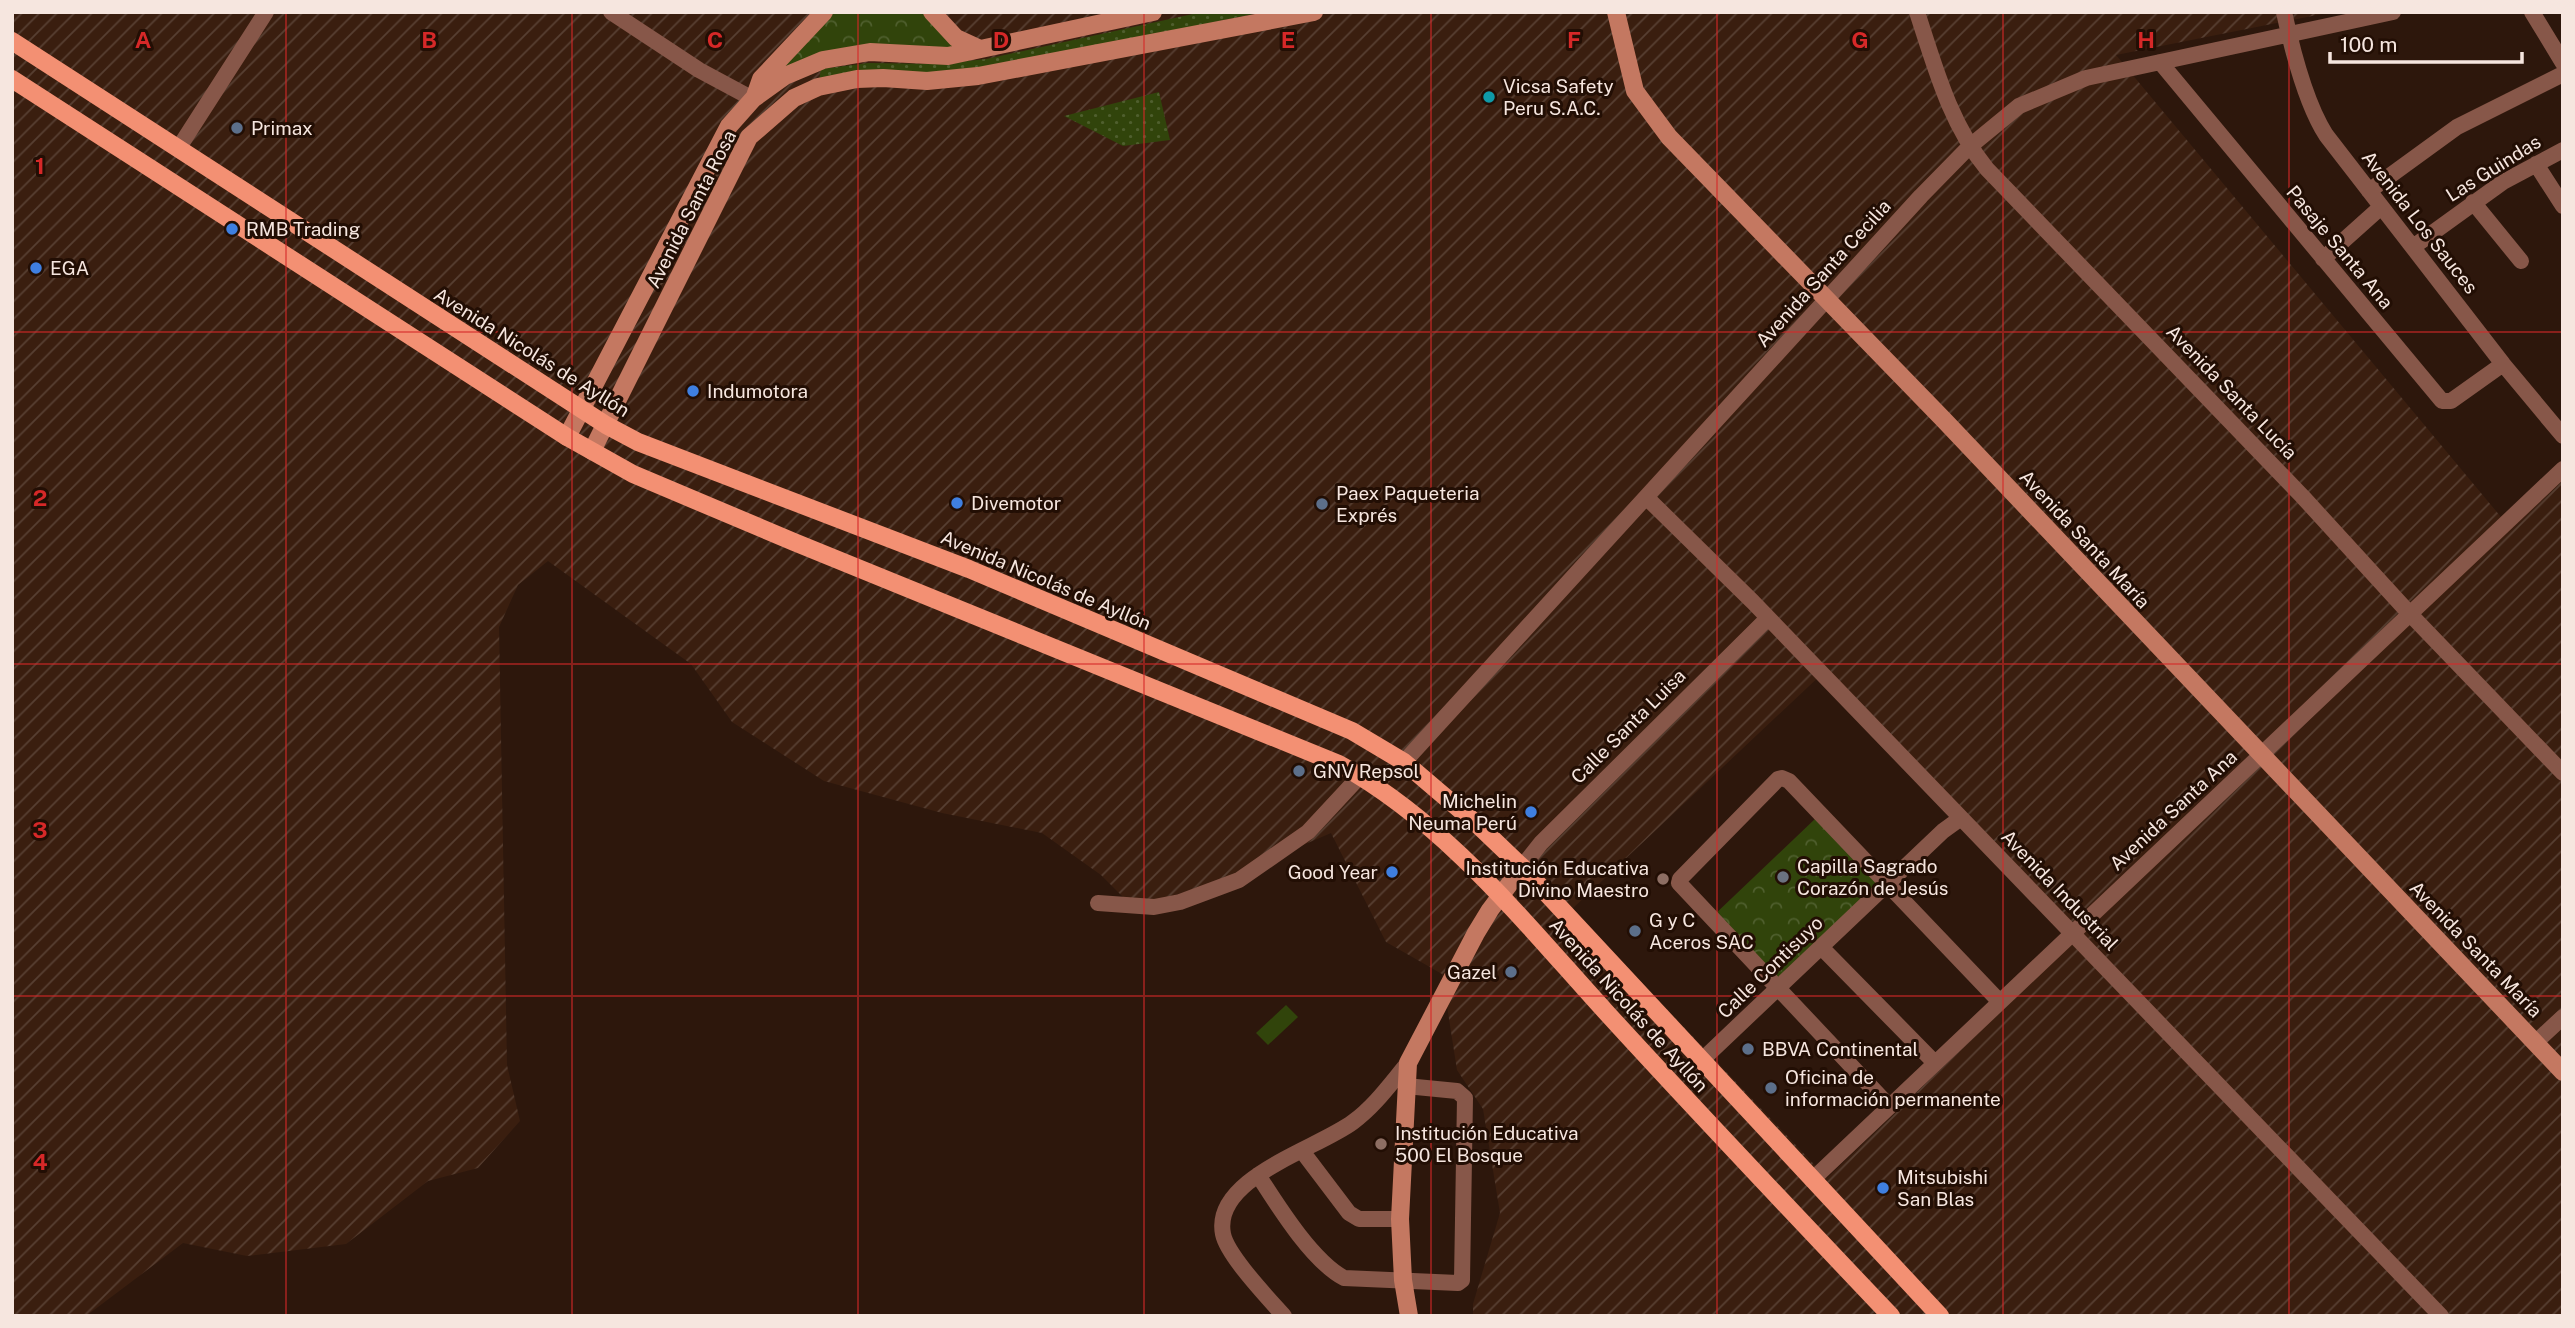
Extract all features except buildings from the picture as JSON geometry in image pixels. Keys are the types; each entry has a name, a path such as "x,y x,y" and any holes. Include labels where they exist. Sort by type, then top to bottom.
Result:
{"main road":[{"name":"Avenida Nicolás de Ayllón","path":"12,41 580,410 638,442 819,510 1041,600 1352,731 1404,762 1478,825 1522,867 1940,1316"},
{"name":"Avenida Nicolás de Ayllón","path":"12,79 567,437 634,474 794,542 1190,702 1339,764 1360,776 1404,805 1433,829 1500,895 1705,1119 1891,1316"}],"street":[{"path":"178,149 267,12"},
{"path":"611,12 699,70 753,99 769,118"},
{"path":"753,99 761,79 824,12"},
{"path":"932,12 956,38 980,49"},
{"name":"Avenida Santa Rosa","path":"567,437 729,127 753,99 785,76 823,60 870,52 948,56 1153,12"},
{"name":"Avenida Santa Rosa","path":"592,451 749,137 794,98 818,87 844,82 883,78 926,81 978,76 1314,12"},
{"name":"Avenida Santa María","path":"1616,12 1635,91 1669,137 2563,1072"},
{"name":"Avenida Santa Lucía","path":"1917,12 1941,86 1969,147 2563,773"},
{"name":"Avenida Los Sauces","path":"2284,12 2289,35 2320,125 2503,364 2563,436"},
{"name":"Avenida Santa Cecilia","path":"1404,762 1921,196 1969,147 2019,106 2087,78 2393,12"},
{"path":"2532,12 2563,63"},
{"name":"Pasaje Santa Ana","path":"2161,62 2442,401 2451,401 2503,364"},
{"path":"2369,191 2457,127 2563,74"},
{"name":"Las Guindas","path":"2413,247 2473,202 2563,150"},
{"path":"2536,164 2563,206"},
{"path":"2473,202 2521,261"},
{"path":"2323,259 2381,207"},
{"name":"Avenida Santa Ana","path":"1812,1180 2563,469"},
{"name":"Avenida Industrial","path":"1646,497 1753,602 2441,1316"},
{"name":"Calle Santa Luisa","path":"1522,867 1541,843 1768,618"},
{"path":"1098,903 1154,907 1180,902 1239,880 1308,832 1360,776"},
{"path":"1889,1106 1681,888 1680,878 1778,779 1789,781 1886,886 2000,1002"},
{"name":"Calle Contisuyo","path":"1701,1061 1961,818"},
{"path":"1284,1316 1242,1269 1223,1235 1224,1209 1239,1188 1355,1121 1381,1096 1408,1063 1476,933 1522,867"},
{"path":"1821,947 1935,1063"},
{"path":"2536,1042 2563,1017"},
{"path":"1408,1063 1400,1219 1403,1280 1409,1316"},
{"path":"1258,1175 1279,1206 1334,1273 1344,1278 1454,1283 1461,1280 1465,1098 1457,1091 1406,1086"},
{"path":"1302,1151 1349,1213 1359,1219 1400,1219"}],"shaded area":[{"path":"12,12 2332,12 2116,55 2501,517 2563,474 2563,1316 1473,1316 1473,1304 1500,1213 1483,1109 1457,1070 1442,974 1386,942 1331,833 1222,880 1156,901 1124,898 1101,875 1042,833 942,813 824,781 732,722 691,664 548,561 518,585 499,627 507,1065 520,1121 478,1168 428,1181 346,1244 247,1256 183,1243 86,1316 12,1316","holes":["1825,671 2082,934 1827,1178 1572,909"]}],"green space":[{"path":"834,12 927,12 974,49 869,48 771,80 790,54"},
{"path":"1202,12 1263,12 960,75 819,80 821,69 868,63 940,64 986,59"},
{"path":"1159,92 1170,140 1123,146 1064,116"},
{"path":"1816,818 1882,887 1778,986 1712,917"},
{"path":"1286,1005 1298,1017 1268,1045 1256,1033"}],"place":[{"name":"Vicsa Safety Peru S.A.C.","path":"1489,97"},
{"name":"Primax","path":"237,128"},
{"name":"RMB Trading","path":"232,229"},
{"name":"EGA","path":"36,268"},
{"name":"Indumotora","path":"693,391"},
{"name":"Divemotor","path":"957,503"},
{"name":"Paex Paqueteria Exprés","path":"1322,504"},
{"name":"GNV Repsol","path":"1299,771"},
{"name":"Michelin Neuma Perú","path":"1531,812"},
{"name":"Good Year","path":"1392,872"},
{"name":"Capilla Sagrado Corazón de Jesús","path":"1783,877"},
{"name":"Institución Educativa Divino Maestro","path":"1663,879"},
{"name":"G y C Aceros SAC","path":"1635,931"},
{"name":"Gazel","path":"1511,972"},
{"name":"BBVA Continental","path":"1748,1049"},
{"name":"Oficina de información permanente","path":"1771,1088"},
{"name":"Institución Educativa 500 El Bosque","path":"1381,1144"},
{"name":"Mitsubishi San Blas","path":"1883,1188"}]}
